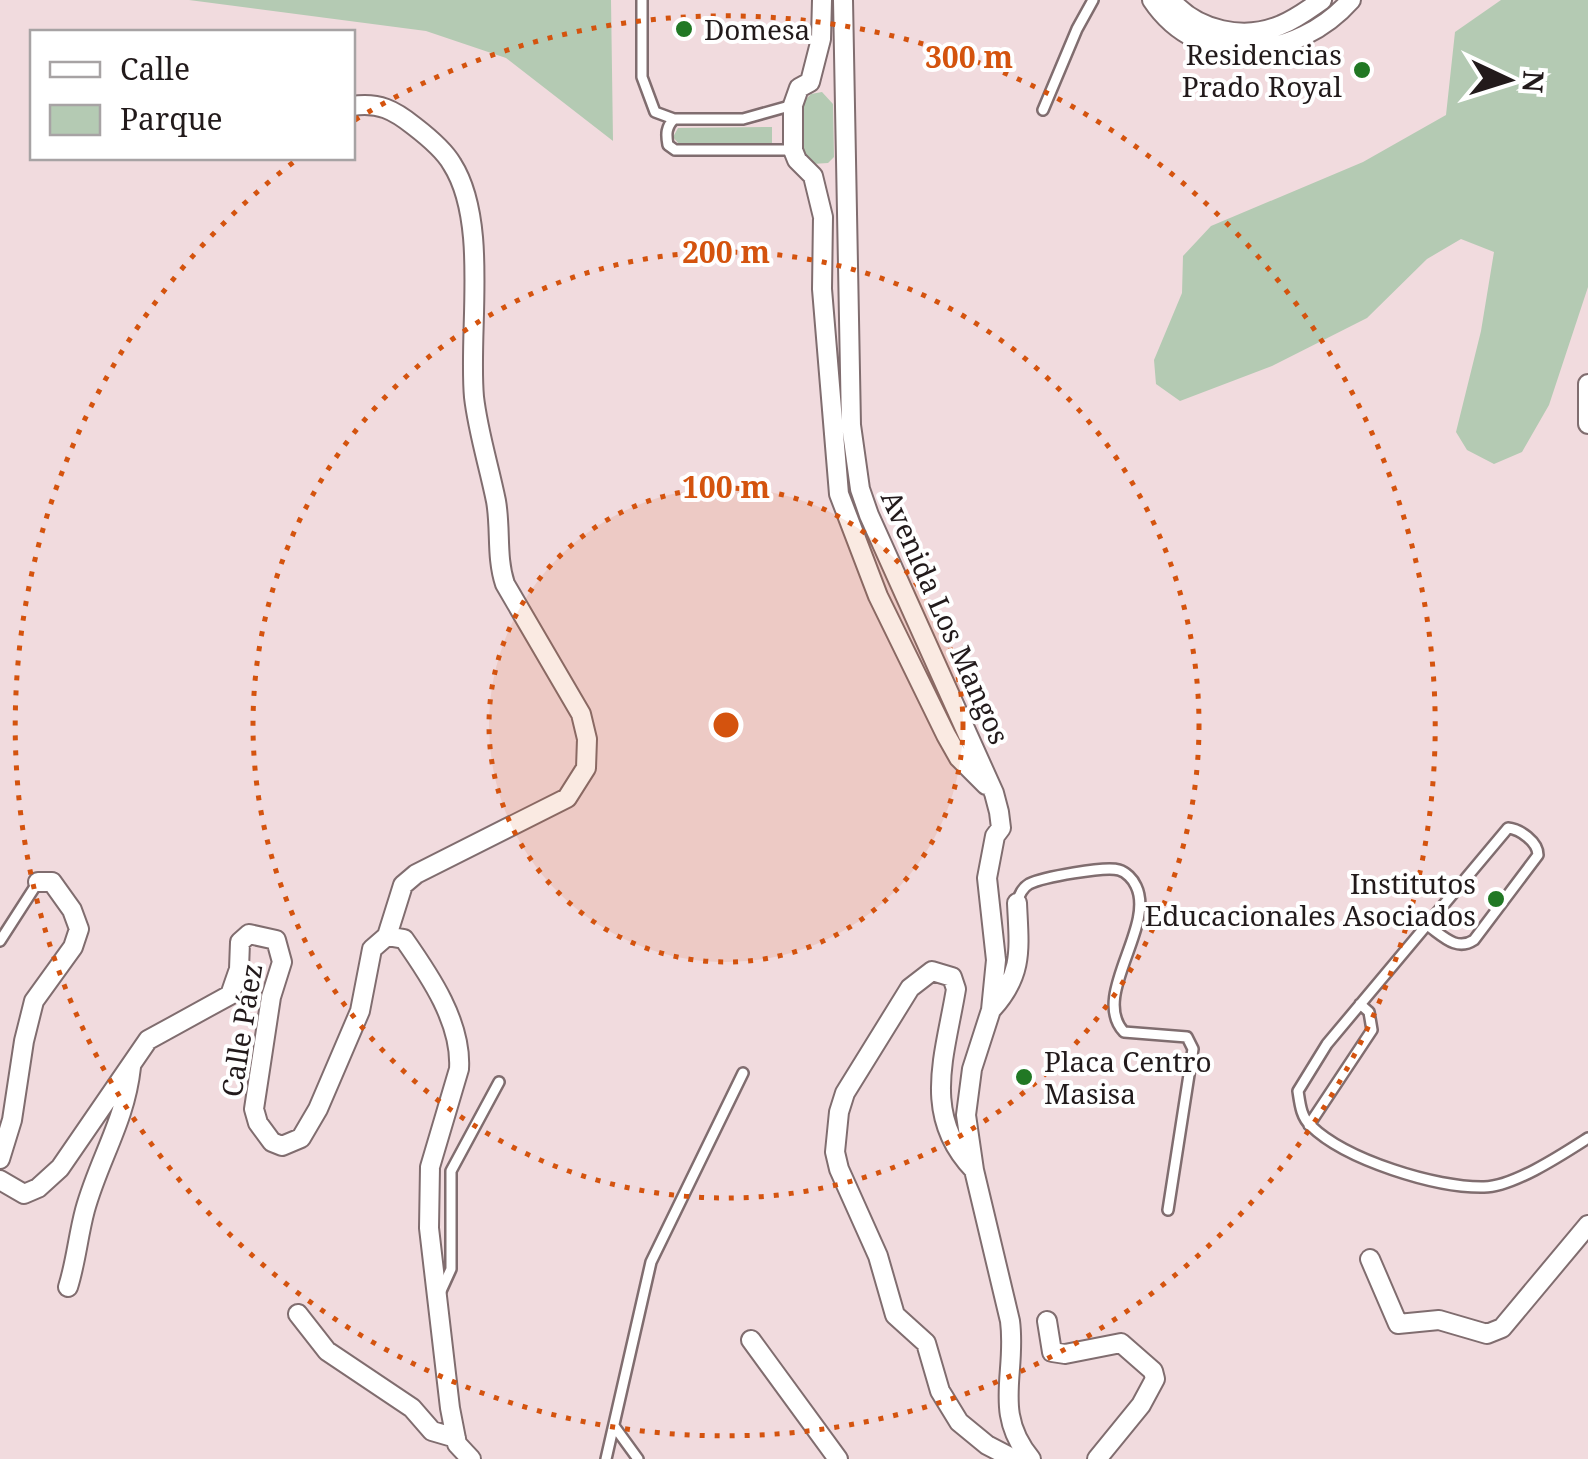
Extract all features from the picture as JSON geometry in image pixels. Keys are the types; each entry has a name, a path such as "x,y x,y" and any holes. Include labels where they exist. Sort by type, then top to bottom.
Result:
{"street":[{"path":"810,82 822,38 822,0"},
{"name":"Avenida Los Mangos","path":"842,0 851,424 860,489 880,542 994,792 1001,828 995,836 987,878 996,960 991,1010 968,1093 966,1115 974,1170 1013,1342 1007,1410 1012,1432 1031,1459"},
{"path":"1152,0 1178,28 1197,38 1244,50 1270,50 1296,40 1322,27 1351,0"},
{"path":"1171,0 1196,21 1230,32 1247,32 1280,26 1322,0"},
{"path":"794,150 794,105 799,88 810,82 836,88 844,82"},
{"path":"355,106 373,103 396,112 423,133 452,164 466,201 473,241 474,396 498,516 498,564 504,584 580,714 587,739 586,768 566,798 416,874 403,885 387,936 404,939 410,948 452,1023 460,1053 428,1185 429,1228 456,1438 471,1459"},
{"name":"Avenida Los Mangos","path":"794,150 816,185 823,217 822,288 839,494 878,596 946,735 959,758 994,792"},
{"path":"806,166 832,172 845,163"},
{"path":"1588,384 1588,424"},
{"path":"0,1159 15,1107 34,1001 74,947 79,929 60,891 52,882 38,882"},
{"path":"991,1010 1012,984 1018,967 1017,903"},
{"name":"Calle Páez","path":"0,1180 6,1187 24,1194 38,1188 60,1168 148,1040 230,995 239,969 240,942 250,934 276,940 282,962 271,997 254,1109 258,1123 272,1142 292,1144 318,1109 360,1010 372,949 387,936"},
{"path":"974,1170 959,1155 941,1114 938,1088 956,989 952,977 932,972 910,988 845,1093 838,1112 835,1152 878,1256 896,1314 926,1343 948,1406 973,1435 1014,1459"},
{"path":"68,1288 78,1257 84,1211 128,1096 131,1062"},
{"path":"1370,1260 1398,1324 1438,1320 1487,1334 1502,1328 1588,1224"},
{"path":"298,1314 327,1351 412,1408 432,1431 456,1438"},
{"path":"1047,1320 1052,1352 1065,1354 1121,1343 1152,1371 1154,1383 1141,1405 1096,1459"},
{"path":"751,1340 838,1459"}],"lane":[{"path":"642,0 642,77 656,112 674,119 743,118 794,105"},
{"path":"1043,110 1093,0"},
{"path":"674,119 666,136 668,145 675,150 794,150"},
{"path":"1427,925 1456,946 1474,940 1539,850 1516,829 1508,828 1360,1004 1306,1074 1298,1091 1309,1125 1342,1148 1384,1165 1435,1182 1487,1188 1538,1168 1588,1138"},
{"path":"1017,903 1028,884 1058,876 1118,869 1138,888 1140,908 1114,1002 1115,1022 1124,1032 1187,1037 1194,1050 1168,1210"},
{"path":"0,941 38,882"},
{"path":"1309,1125 1372,1030 1369,1012 1360,1004"},
{"path":"606,1459 651,1262 742,1073"},
{"path":"438,1298 451,1269 451,1170 499,1082"},
{"path":"614,1426 638,1459"}],"green space":[{"path":"189,0 611,0 613,141 506,58 426,31"},
{"path":"1501,0 1588,0 1588,287 1549,405 1522,452 1494,464 1467,450 1456,432 1481,331 1494,252 1461,239 1427,259 1367,318 1272,366 1180,401 1156,384 1154,360 1182,293 1183,256 1211,226 1363,162 1446,115 1455,32"},
{"path":"822,92 833,104 834,157 828,163 812,164 801,157 801,104 811,94"},
{"path":"772,127 772,147 678,143 673,137 678,128"}],"place":[{"name":"Domesa","path":"684,29"},
{"name":"Residencias Prado Royal","path":"1362,70"},
{"name":"Institutos Educacionales Asociados","path":"1496,899"},
{"name":"Placa Centro Masisa","path":"1024,1077"}]}
